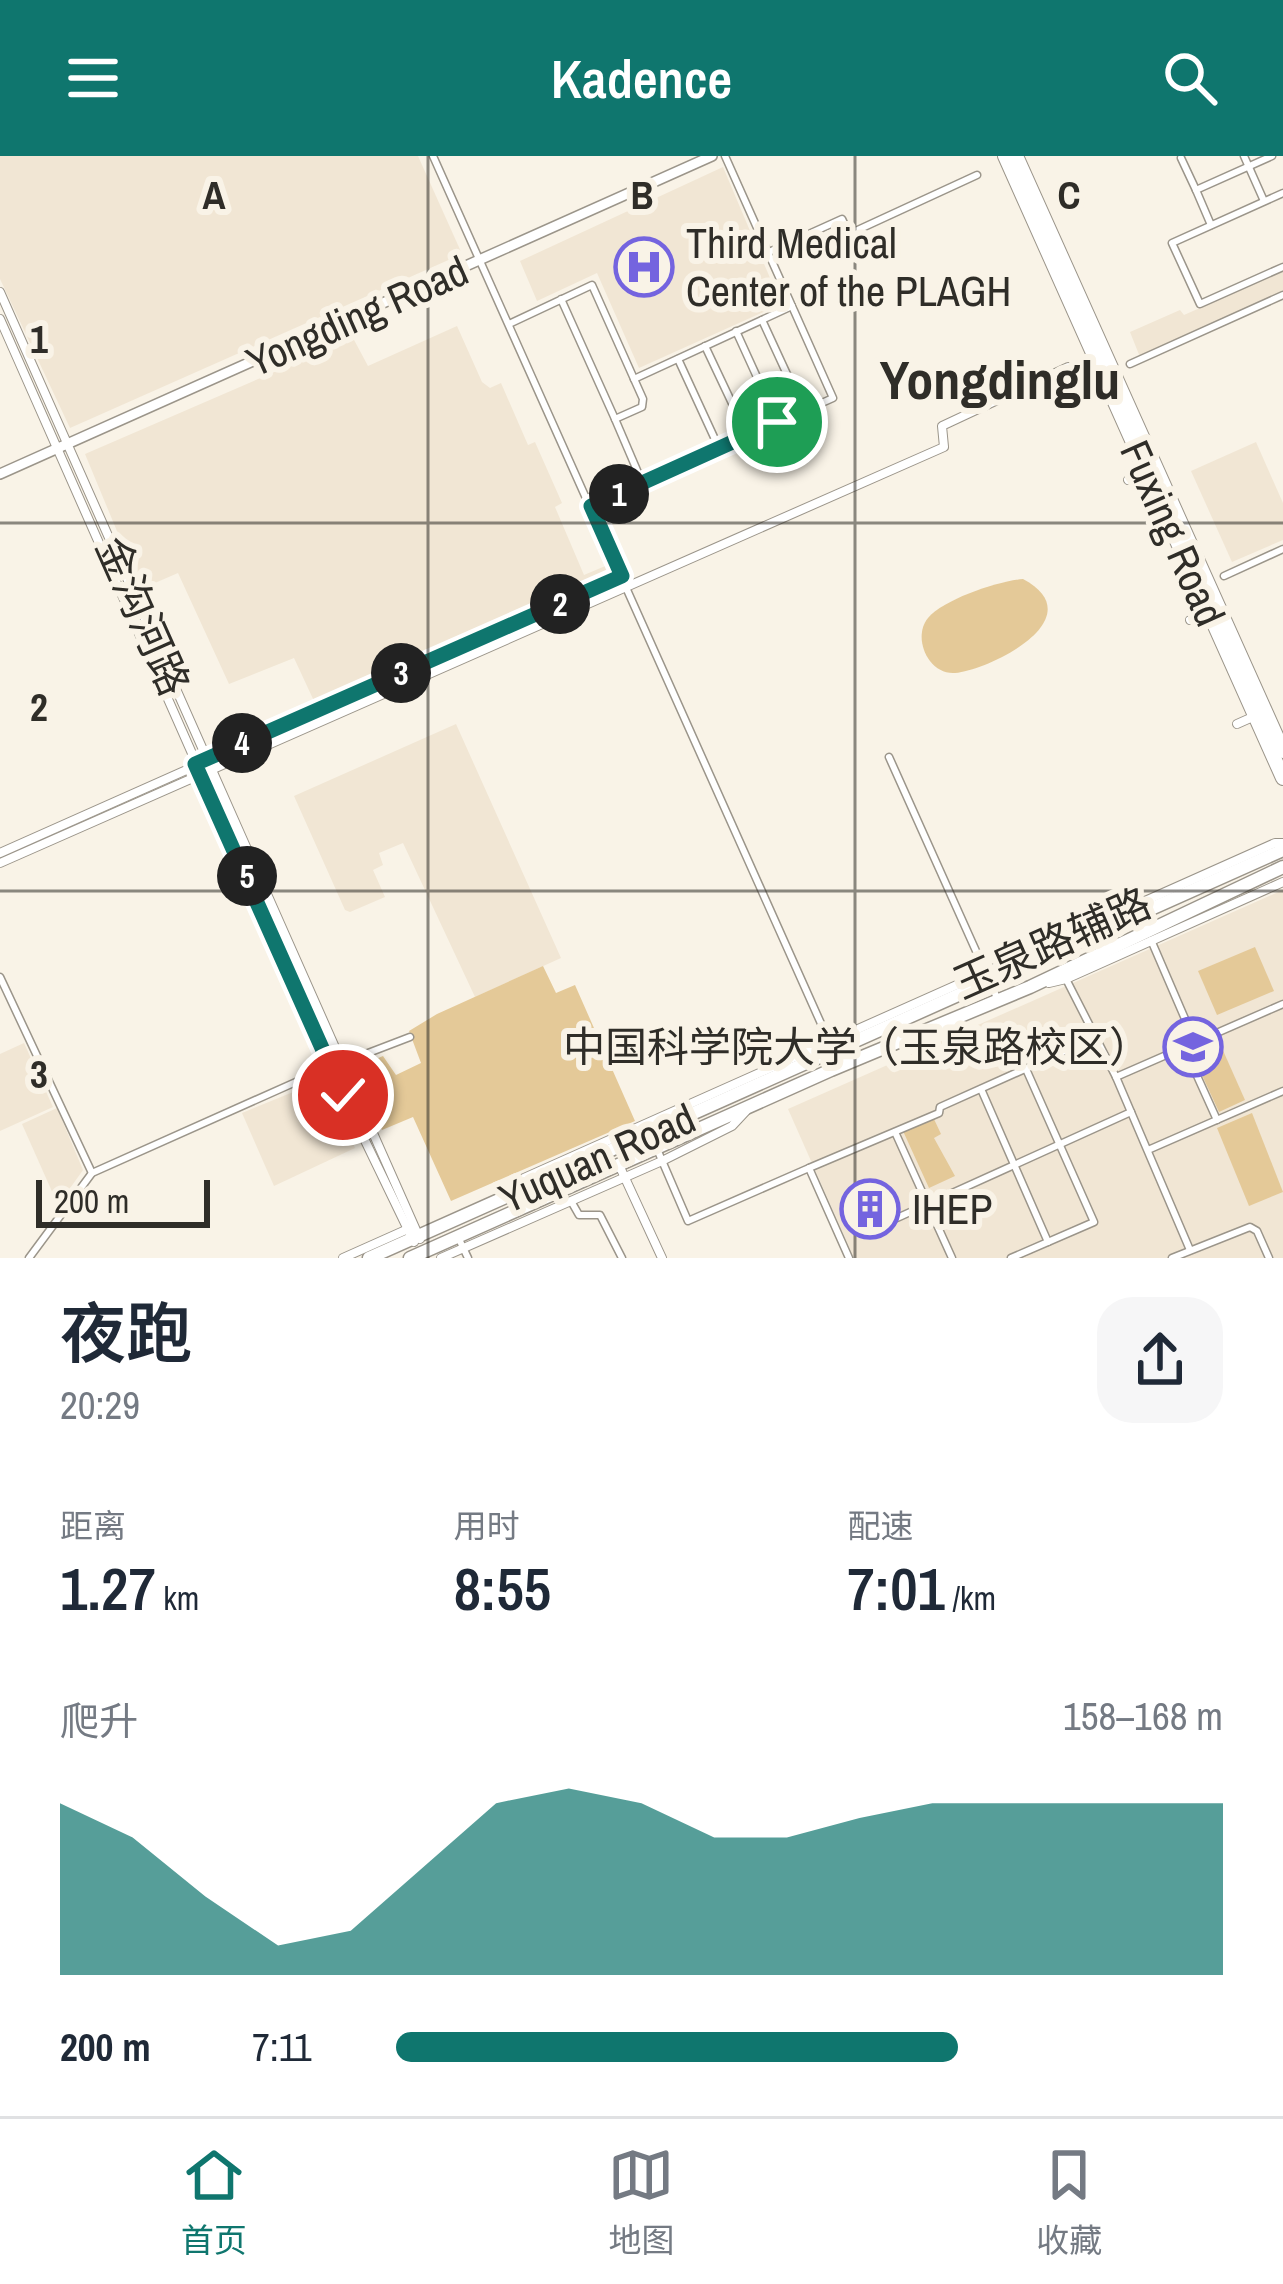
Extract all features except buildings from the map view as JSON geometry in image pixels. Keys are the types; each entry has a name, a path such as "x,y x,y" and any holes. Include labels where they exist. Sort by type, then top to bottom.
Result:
{"highway":[{"name":"Fuxing Road","path":"1005,156 1283,751"},
{"name":"Fuxing Road","path":"1016,156 1146,472 1283,778"}],"main road":[{"name":"Yongding Road","path":"0,474 712,156"},
{"name":"Yuquan Road","path":"427,1254 463,1248 659,1155 818,1068 834,1054 988,977 1281,844"},
{"name":"Yuquan Road","path":"834,1054 1030,987 1283,867"},
{"name":"Yuquan Road","path":"379,1256 413,1235 818,1068"},
{"path":"427,1254 439,1228"}],"street":[{"path":"433,156 834,1054 524,1178 499,1202"},
{"path":"591,506 833,398 725,156"},
{"path":"1244,156 1264,201"},
{"path":"1196,190 1272,156"},
{"path":"1181,158 1211,225"},
{"path":"769,253 842,219 850,234 977,175"},
{"path":"1283,193 1172,243 1200,304 1283,267"},
{"path":"509,324 592,285 643,399 642,407 615,419"},
{"name":"金沟河路","path":"0,292 343,1062 413,1235"},
{"path":"0,863 209,763 944,447 942,426 1047,376 1068,367 1082,376 1128,361 1283,295"},
{"path":"561,299 643,483"},
{"path":"634,379 792,306"},
{"name":"金沟河路","path":"0,319 332,1066 413,1235 427,1254"},
{"path":"762,320 803,411"},
{"path":"736,332 777,422"},
{"path":"705,346 747,436"},
{"path":"678,358 719,449"},
{"path":"1127,480 1146,472"},
{"path":"1224,577 1283,549"},
{"path":"1190,620 1209,611"},
{"path":"1237,724 1255,716"},
{"path":"889,757 998,1000"},
{"path":"0,854 197,769"},
{"path":"1030,987 1066,980 1283,882"},
{"path":"1163,935 1184,914"},
{"path":"1151,940 1196,1042"},
{"path":"0,977 92,1173"},
{"path":"1066,980 1116,1077 1190,1250"},
{"path":"1116,1077 1283,1004"},
{"path":"29,1258 92,1173 332,1066 410,1037"},
{"path":"659,1155 688,1222 940,1113 940,1107 1094,1038"},
{"path":"1184,1047 1217,1120"},
{"path":"1011,1258 1094,1222 1026,1069"},
{"path":"981,1089 1048,1242"},
{"path":"1148,1150 1283,1091"},
{"path":"897,1217 1131,1112"},
{"path":"895,1132 952,1258"},
{"path":"809,1168 848,1258"},
{"path":"622,1172 662,1258"},
{"path":"569,1195 579,1215 600,1215 622,1258"},
{"path":"1172,1258 1250,1227 1269,1258"},
{"path":"344,1258 413,1235"}],"shaded area":[{"path":"0,156 418,156 462,254 70,428 0,279"},
{"name":"Third Medical Center of the PLAGH","path":"723,167 781,304 639,368 597,273 537,301 520,261"},
{"path":"1283,271 1283,291 1140,357 1130,332 1180,310 1184,315"},
{"path":"457,326 482,382 490,388 501,383 528,445 535,442 562,503 555,507 584,575 610,564 614,571 314,701 294,658 229,684 178,573 141,589 85,454 353,338 368,366"},
{"path":"1256,442 1283,503 1283,540 1232,562 1191,471"},
{"path":"1023,579 1042,594 1048,609 1030,639 992,662 955,673 930,661 922,644 928,618 972,592"},
{"path":"456,724 561,958 475,997 403,843 379,853 383,865 373,870 385,897 345,910 294,796"},
{"path":"1283,890 1283,1258 854,1258 788,1109"},
{"path":"1255,947 1274,991 1217,1015 1198,971"},
{"path":"543,966 556,993 575,985 635,1121 451,1201 413,1117 382,1130 355,1068 383,1056 396,1075 421,1063 409,1031"},
{"path":"1217,1037 1245,1100 1219,1112 1190,1049"},
{"path":"24,1043 53,1107 0,1131 0,1054"},
{"path":"325,1079 355,1148 274,1186 242,1113"},
{"path":"57,1108 83,1170 58,1205 22,1124"},
{"path":"1252,1113 1283,1192 1249,1206 1217,1128"},
{"path":"933,1117 941,1134 934,1138 955,1176 929,1188 903,1131"}],"place":[{"name":"Third Medical Center of the PLAGH","path":"644,267"},
{"name":"中国科学院大学（玉泉路校区）","path":"1193,1047"},
{"name":"IHEP","path":"870,1209"}],"district":[{"name":"Yongdinglu","path":"1000,379"}],"route":[{"path":"343,1095 195,764 622,576 591,506 777,422"}]}
